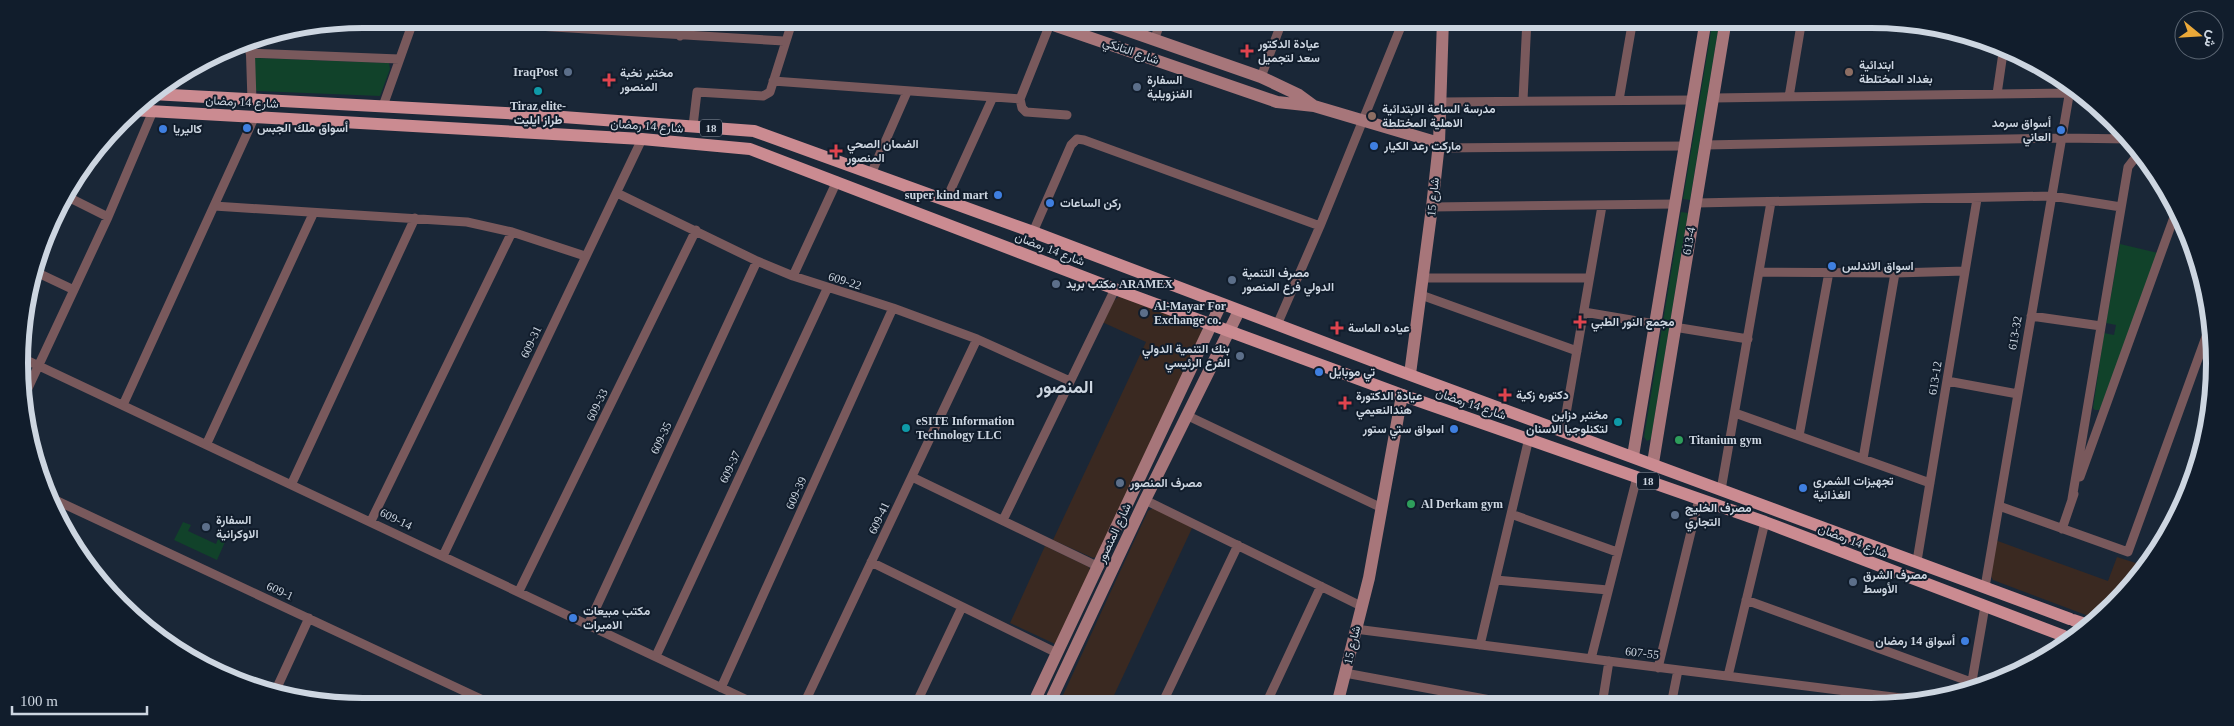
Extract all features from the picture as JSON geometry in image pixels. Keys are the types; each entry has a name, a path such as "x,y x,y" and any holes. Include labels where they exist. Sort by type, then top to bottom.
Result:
{"main road":[{"name":"شارع 14 رمضان","path":"162,95 252,101 383,106 754,131 1033,232 1239,311 2082,623"},
{"name":"شارع 14 رمضان","path":"143,111 642,139 750,149 1115,289 1400,394 1765,522 2065,636"}],"street":[{"path":"383,106 411,28"},
{"path":"558,28 784,41"},
{"path":"680,36 683,28"},
{"path":"693,126 697,92 763,96 770,92 789,28"},
{"path":"1048,28 1020,99 1022,108 1028,113 1067,115"},
{"name":"شارع التانكي","path":"1062,28 1277,102 1314,106 1439,146"},
{"name":"شارع التانكي","path":"1120,28 1260,77 1299,94 1314,106"},
{"path":"1154,40 1159,28"},
{"path":"1260,77 1279,28"},
{"path":"1277,325 1364,121 1400,28"},
{"name":"شارع 15","path":"1410,374 1439,146 1444,28"},
{"path":"1523,100 1527,28"},
{"path":"1619,100 1631,28"},
{"name":"613-4","path":"1633,456 1705,28"},
{"name":"613-4","path":"1653,463 1725,28"},
{"path":"1790,97 1801,28"},
{"path":"250,47 252,101"},
{"path":"1178,68 1184,50"},
{"path":"250,53 399,59"},
{"path":"1997,94 2003,55"},
{"path":"773,81 1020,99"},
{"path":"1714,98 1997,94 2063,89"},
{"path":"871,174 906,92"},
{"name":"613-32","path":"1985,587 2069,93"},
{"path":"946,200 993,97"},
{"path":"1442,102 1693,100"},
{"path":"28,388 108,217 153,111"},
{"path":"123,405 255,116"},
{"path":"1705,145 2062,138 2120,139"},
{"name":"609-31","path":"443,556 642,139"},
{"path":"1033,232 1071,145 1076,139 1084,140 1320,226"},
{"path":"1439,146 1686,146"},
{"path":"2072,499 2128,167 2136,158"},
{"path":"793,276 837,181"},
{"name":"609-22","path":"617,193 793,276 893,308 977,340 1070,381"},
{"path":"1696,203 1977,199 2052,196 2121,207"},
{"path":"70,199 108,217"},
{"name":"613-12","path":"1917,561 1977,199"},
{"path":"1721,490 1771,202"},
{"path":"1432,208 1676,204"},
{"path":"214,206 313,214 467,222 512,232 585,256"},
{"path":"1563,431 1602,206"},
{"path":"207,443 313,214"},
{"path":"292,484 415,218"},
{"path":"2062,529 2174,218"},
{"name":"609-33","path":"519,591 696,230"},
{"path":"371,521 512,232"},
{"name":"609-35","path":"588,625 758,261"},
{"path":"1759,272 1895,273 1965,271"},
{"path":"1799,436 1829,272"},
{"path":"1863,459 1895,273"},
{"path":"40,274 74,290"},
{"path":"1423,278 1589,278"},
{"name":"609-37","path":"656,656 827,288"},
{"path":"1003,520 1115,289"},
{"path":"1421,295 1577,351"},
{"name":"شارع المنصور","path":"1036,698 1221,304"},
{"name":"609-39","path":"721,688 893,308"},
{"name":"شارع المنصور","path":"1052,698 1186,415 1239,311"},
{"path":"1584,312 1655,324"},
{"path":"2031,316 2101,326"},
{"path":"1674,327 1748,339"},
{"path":"1998,506 2128,552 2206,338"},
{"name":"609-41","path":"807,698 977,340"},
{"name":"609-14","path":"28,361 207,443 743,698"},
{"path":"1947,381 2018,394"},
{"name":"شارع 15","path":"1339,698 1369,578 1400,394"},
{"path":"1735,413 1930,483"},
{"path":"1186,415 1380,507"},
{"path":"1480,645 1529,438"},
{"path":"912,477 1099,567"},
{"path":"1591,659 1637,477"},
{"path":"1658,668 1699,499"},
{"path":"1145,500 1361,606"},
{"name":"609-1","path":"58,501 479,698"},
{"path":"1511,514 1618,552"},
{"path":"1728,676 1765,522"},
{"path":"1165,698 1238,545"},
{"path":"871,562 1058,653"},
{"path":"1496,580 1608,590"},
{"path":"1269,698 1321,586"},
{"path":"1746,600 1968,684"},
{"path":"1971,683 1985,606"},
{"path":"919,698 962,607"},
{"path":"277,687 309,618"},
{"name":"607-55","path":"1355,629 1728,676 1872,698"},
{"path":"1603,698 1609,661"},
{"path":"1673,698 1678,670"},
{"path":"1345,673 1479,698"}],"shaded area":[{"path":"1121,295 1200,328 1203,331 1098,556 1093,558 1053,540 1146,342 1102,322 1112,302"},
{"path":"1155,507 1193,526 1113,698 1062,698 1148,511"},
{"path":"1995,540 2108,581 2117,557 2139,564 2123,584 2091,616 1993,580 1991,576"},
{"path":"1045,546 1089,567 1091,572 1055,644 1010,623"}],"green space":[{"path":"1712,28 1719,28 1690,200 1683,199"},
{"path":"254,59 389,63 390,69 380,96 257,91 254,89"},
{"path":"1681,212 1688,213 1651,439 1647,441 1644,437"},
{"path":"2120,244 2158,253 2101,407 2099,410 2095,410 2093,408 2104,333 2114,335 2116,325 2106,323"},
{"path":"183,522 191,525 188,531 216,544 218,539 225,542 217,560 174,540"}],"place":[{"name":"عيادة الدكتور سعد لتجميل","path":"1247,51"},
{"name":"IraqPost","path":"568,72"},
{"name":"ابتدائية بغداد المختلطة","path":"1849,72"},
{"name":"مختبر نخبة المنصور","path":"609,80"},
{"name":"السفارة الفنزويلية","path":"1137,87"},
{"name":"Tiraz elite- طراز ايليت","path":"538,91"},
{"name":"مدرسة الساعة الابتدائية الاهلية المختلطة","path":"1372,116"},
{"name":"أسواق ملك الجبس","path":"247,128"},
{"name":"كاليريا","path":"163,129"},
{"name":"أسواق سرمد العاني","path":"2061,130"},
{"name":"ماركت رعد الكيار","path":"1374,146"},
{"name":"الضمان الصحي المنصور","path":"836,151"},
{"name":"super kind mart","path":"998,195"},
{"name":"ركن الساعات","path":"1050,203"},
{"name":"اسواق الاندلس","path":"1832,266"},
{"name":"مصرف التنمية الدولي فرع المنصور","path":"1232,280"},
{"name":"مكتب بريد ARAMEX","path":"1056,284"},
{"name":"Al-Mayar For Exchange co.","path":"1144,313"},
{"name":"مجمع النور الطبي","path":"1580,322"},
{"name":"عياده الماسة","path":"1337,328"},
{"name":"بنك التنمية الدولي الفرع الرئيسي","path":"1240,356"},
{"name":"تي موبايل","path":"1319,372"},
{"name":"دكتوره زكية","path":"1505,395"},
{"name":"عيادة الدكتورة هندالنعيمي","path":"1345,403"},
{"name":"مختبر دزاين لتكنلوجيا الاسنان","path":"1618,422"},
{"name":"eSITE Information Technology LLC","path":"906,428"},
{"name":"اسواق ستي ستور","path":"1454,429"},
{"name":"Titanium gym","path":"1679,440"},
{"name":"مصرف المنصور","path":"1120,483"},
{"name":"تجهيزات الشمري الغذائية","path":"1803,488"},
{"name":"Al Derkam gym","path":"1411,504"},
{"name":"مصرف الخليج التجاري","path":"1675,515"},
{"name":"السفارة الاوكرانية","path":"206,527"},
{"name":"مصرف الشرق الأوسط","path":"1853,582"},
{"name":"مكتب مبيعات الاميرات","path":"573,618"},
{"name":"أسواق 14 رمضان","path":"1965,641"}],"district":[{"name":"المنصور","path":"1065,387"}]}
